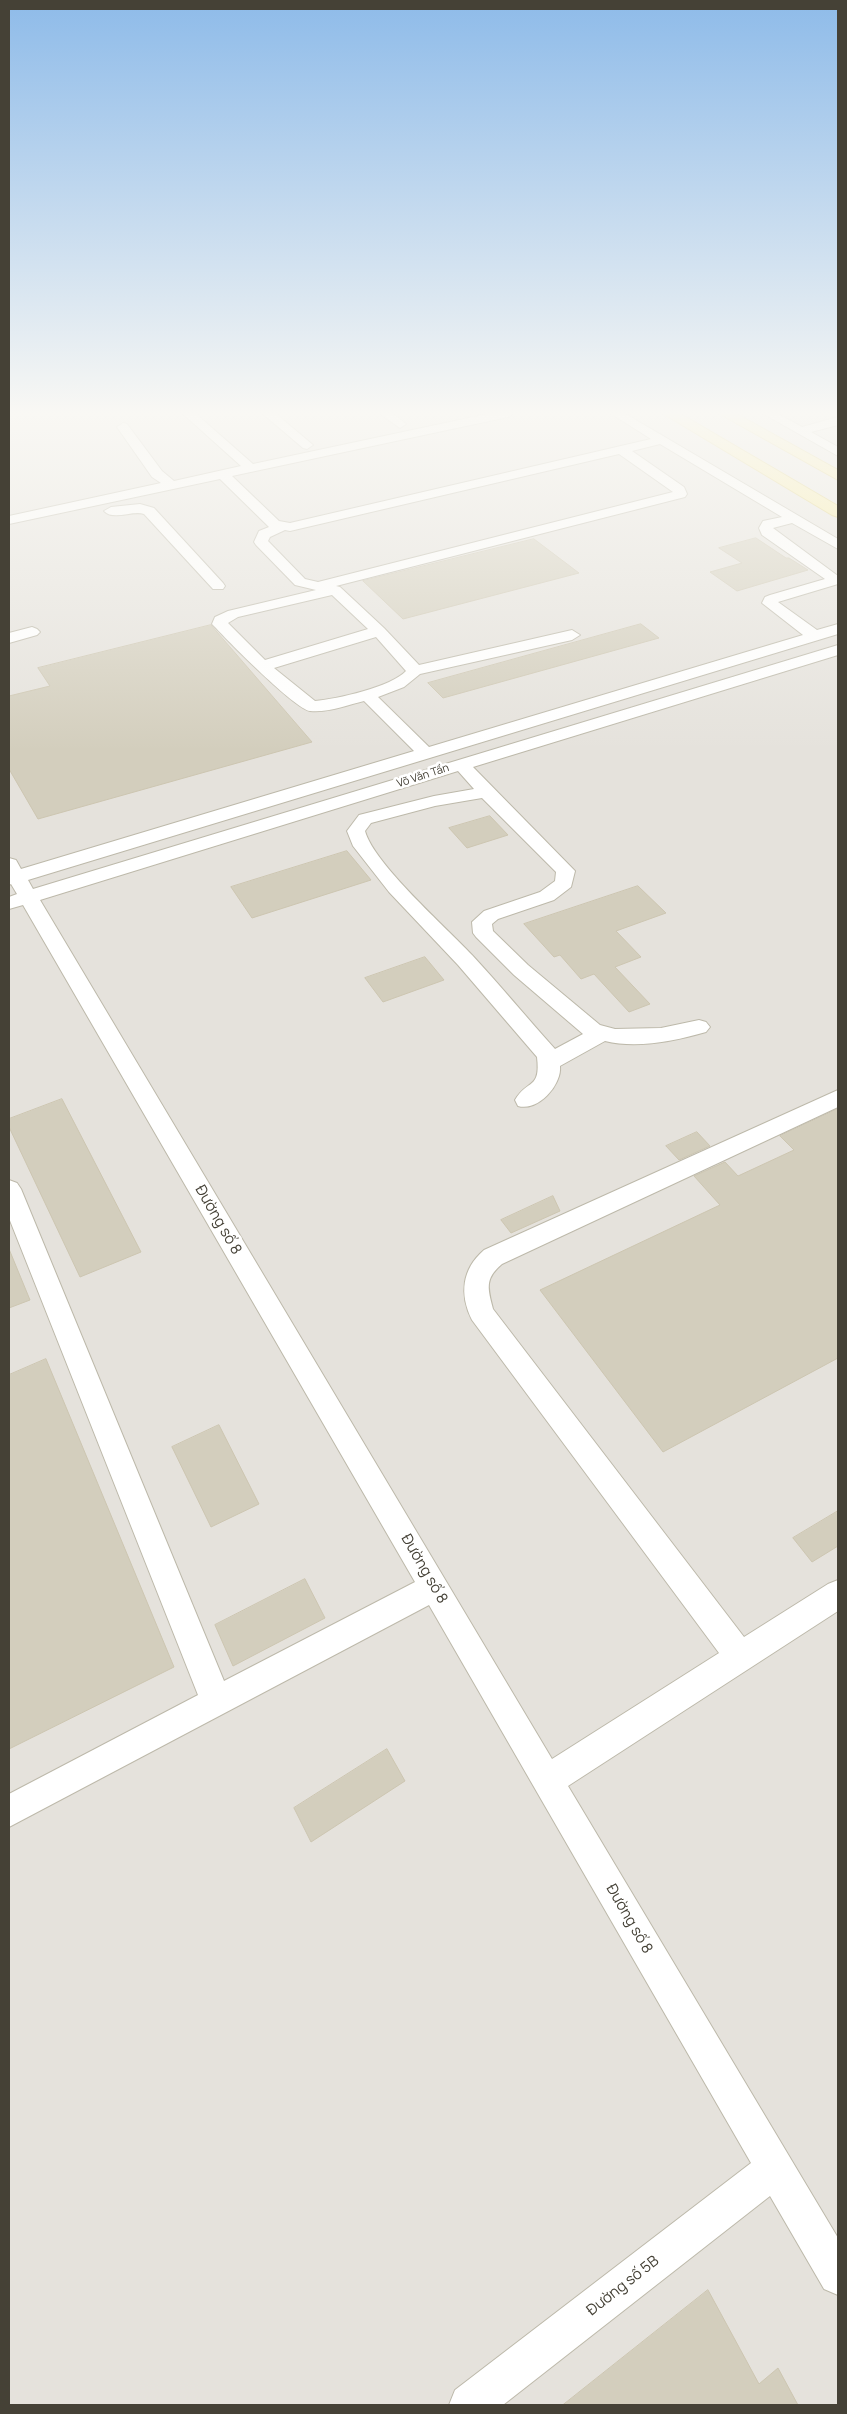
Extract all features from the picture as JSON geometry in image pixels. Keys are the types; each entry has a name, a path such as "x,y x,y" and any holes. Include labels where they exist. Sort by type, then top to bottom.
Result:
{"street":[{"path":"9,534 46,526"},
{"path":"164,526 218,586"},
{"path":"275,526 280,528"},
{"path":"296,526 280,528 264,534 260,542 300,582 318,586 555,526"},
{"path":"767,526 767,532 832,577 833,581 775,598 769,602 816,636"},
{"path":"805,526 838,545"},
{"path":"415,672 379,631 335,590 233,614 220,620 220,624 262,666 311,706 366,694 406,680 415,672 572,635"},
{"name":"Võ Văn Tần","path":"14,884 426,754 838,629"},
{"path":"262,666 379,631"},
{"path":"9,638 32,632"},
{"name":"Võ Văn Tần","path":"14,884 461,764 838,650"},
{"path":"366,694 426,754"},
{"path":"461,764 486,792 566,871 564,883 547,896 491,915 482,922 483,933 521,970 593,1031 615,1036 661,1035 699,1026"},
{"path":"486,792 434,801 365,819 356,831 360,842 396,888 465,960 548,1055 550,1074 538,1092 526,1100"},
{"name":"Đường số 8","path":"14,884 548,1780 838,2275"},
{"path":"740,1656 482,1313 476,1279 481,1266 493,1257 838,1098"},
{"path":"9,1189 217,1702"},
{"path":"9,1811 434,1588"},
{"path":"548,1780 838,1594"},
{"name":"Đường số 5B","path":"470,2405 775,2168"}],"lane":[{"path":"549,1062 603,1033"}],"shaded area":[{"path":"9,526 838,526 838,2405 9,2405"}],"building":[{"path":"756,538 808,570 737,591 710,572 742,563 719,548"},
{"path":"534,539 579,573 403,619 363,581"},
{"path":"641,624 659,638 443,698 428,683"},
{"path":"211,625 312,742 38,819 9,769 9,696 50,686 38,668"},
{"path":"490,816 508,835 467,848 449,828"},
{"path":"347,851 371,880 252,918 231,887"},
{"path":"638,886 666,913 616,931 641,957 615,967 650,1004 629,1012 594,974 581,979 560,955 554,957 524,924"},
{"path":"425,957 444,980 383,1002 365,978"},
{"path":"62,1099 141,1252 80,1277 9,1127 9,1119"},
{"path":"838,1109 838,1358 663,1452 540,1290 720,1205 694,1176 725,1162 738,1176 794,1150 780,1136"},
{"path":"697,1132 710,1146 679,1160 666,1146"},
{"path":"553,1196 560,1211 511,1233 501,1220"},
{"path":"9,1249 30,1300 9,1308"},
{"path":"46,1359 174,1667 9,1749 9,1375"},
{"path":"219,1425 259,1504 211,1527 172,1447"},
{"path":"838,1511 838,1546 812,1562 793,1538"},
{"path":"305,1579 325,1618 233,1666 215,1625"},
{"path":"387,1749 405,1781 311,1842 294,1808"},
{"path":"708,2290 759,2384 778,2368 798,2405 563,2405"}]}
